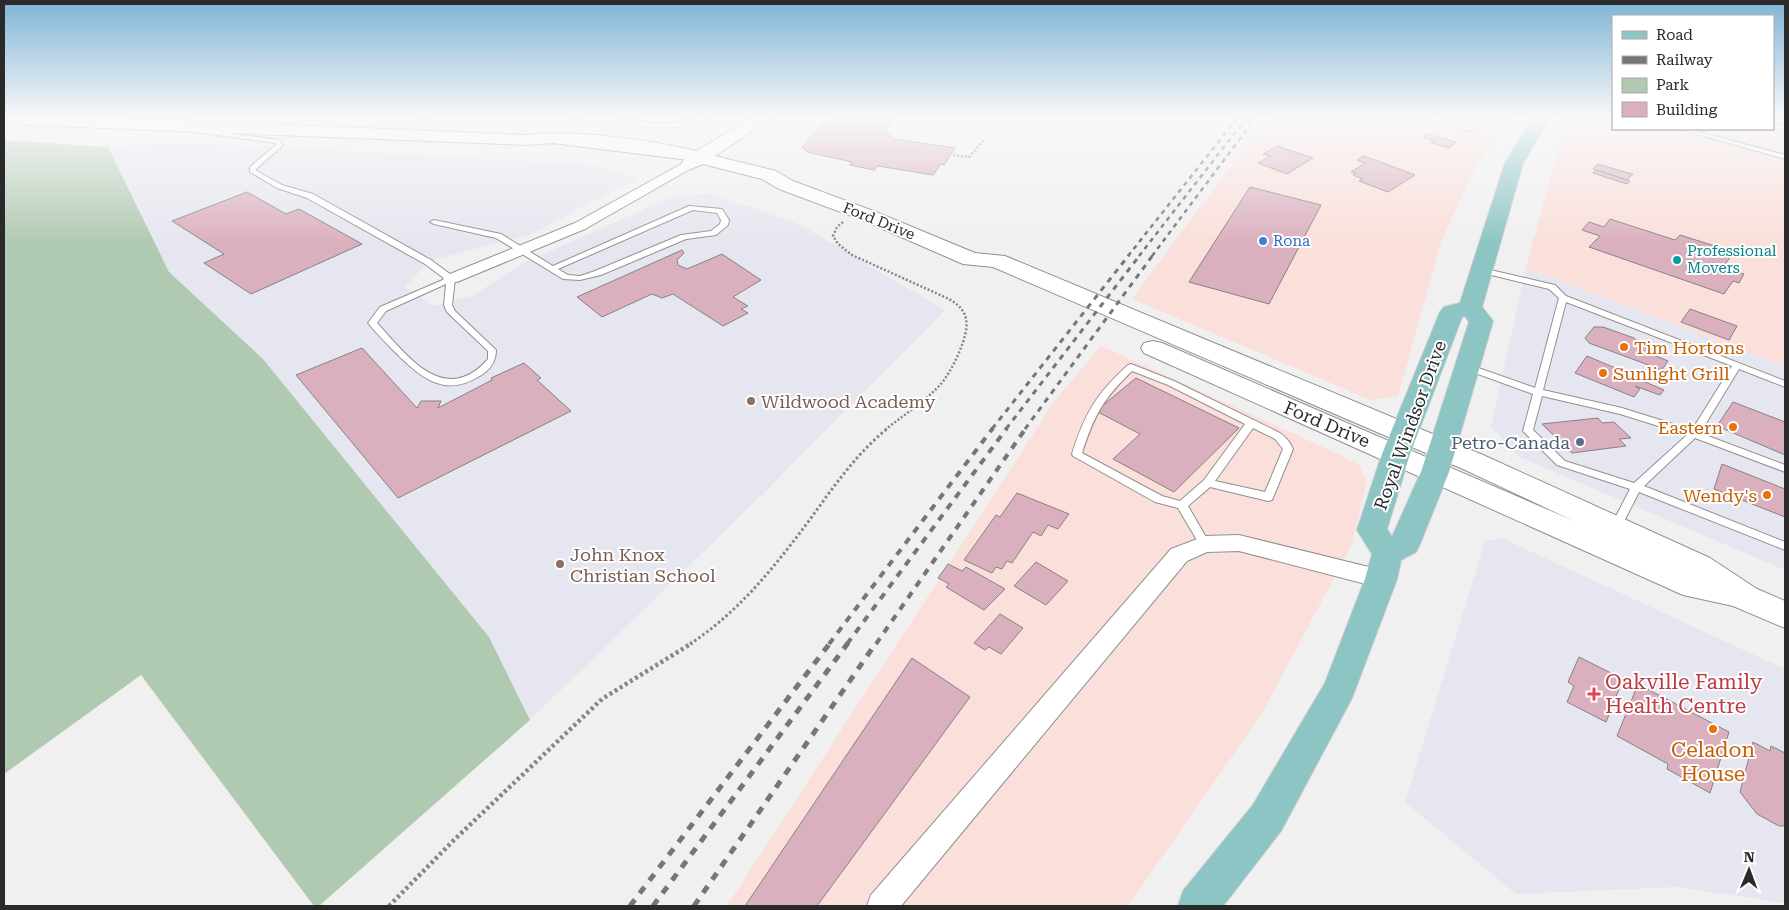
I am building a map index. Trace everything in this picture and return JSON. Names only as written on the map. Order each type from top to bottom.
[{"type":"main road","name":"Ford Drive","points":[[650,158],[692,162],[757,185],[786,185],[857,211],[971,259],[982,272],[1401,443],[1694,586],[1746,598],[1785,615]]},
{"type":"main road","points":[[692,162],[698,158]]},
{"type":"main road","points":[[1470,308],[1516,158]]},
{"type":"main road","name":"Royal Windsor Drive","points":[[1470,308],[1481,321],[1438,461],[1405,544],[1384,566],[1372,530],[1401,443],[1452,312],[1470,308]]},
{"type":"main road","name":"Ford Drive","points":[[1438,461],[1615,528],[1699,566],[1746,598]]},
{"type":"main road","points":[[1198,906],[1266,818],[1340,688],[1384,566]]},
{"type":"street","points":[[451,279],[523,250],[608,212],[692,162]]},
{"type":"street","points":[[882,906],[1179,555],[1205,544],[1239,543],[1384,566]]},
{"type":"lane","points":[[264,158],[252,168],[252,171],[265,180],[290,191],[310,196],[428,262],[451,279]]},
{"type":"lane","points":[[434,222],[498,236],[523,250],[552,269],[566,277],[580,278],[598,273],[684,237],[713,233],[724,225],[725,220],[719,211],[692,208],[552,269]]},
{"type":"lane","points":[[1482,270],[1552,287],[1563,298],[1785,384]]},
{"type":"lane","points":[[451,279],[448,305],[451,312],[492,350],[492,359],[480,375],[452,382],[428,378],[372,323],[383,309],[451,279]]},
{"type":"lane","points":[[1563,298],[1528,431],[1561,463],[1636,488],[1785,546]]},
{"type":"lane","points":[[1615,528],[1636,488],[1694,434],[1737,365]]},
{"type":"lane","points":[[1205,544],[1182,505],[1160,499],[1077,454],[1089,417],[1104,392],[1131,367],[1171,384],[1251,423],[1281,438],[1287,444],[1288,449],[1268,497],[1208,482]]},
{"type":"lane","points":[[1467,367],[1538,392],[1622,411],[1694,434],[1785,470]]},
{"type":"lane","points":[[1182,505],[1208,482],[1251,423]]},
{"type":"path","points":[[389,906],[454,840],[602,699],[621,684],[698,638],[737,606],[779,560],[875,436],[930,393],[949,372],[967,328],[964,311],[956,303],[944,296],[852,255],[834,241],[834,231],[837,226],[857,211]]},
{"type":"shaded area","points":[[114,158],[476,158],[594,165],[638,178],[531,234],[429,261],[405,287],[434,306],[472,296],[521,264],[676,195],[711,194],[799,224],[945,310],[765,492],[530,720],[489,637],[263,359],[169,272]]},
{"type":"shaded area","points":[[1236,158],[1482,158],[1476,166],[1441,242],[1398,396],[1371,400],[1132,299]]},
{"type":"shaded area","points":[[1556,158],[1785,158],[1785,366],[1526,268]]},
{"type":"shaded area","points":[[1526,268],[1785,366],[1785,570],[1519,457],[1491,427]]},
{"type":"shaded area","points":[[1101,346],[1336,453],[1359,465],[1367,481],[1352,544],[1262,713],[1128,906],[727,906],[1054,402]]},
{"type":"shaded area","points":[[1502,538],[1785,669],[1785,903],[1676,887],[1516,894],[1405,802],[1485,541]]},
{"type":"green space","points":[[4,158],[114,158],[169,272],[263,359],[489,637],[530,720],[319,906],[314,906],[141,675],[4,774]]},
{"type":"building","points":[[836,158],[948,158],[944,165],[941,164],[933,175],[878,166],[874,170],[850,165],[852,162]]},
{"type":"building","points":[[1266,158],[1312,158],[1287,174],[1258,163]]},
{"type":"building","points":[[1371,158],[1415,175],[1388,192],[1359,181],[1363,179],[1353,175],[1356,173],[1351,172],[1365,163],[1357,160]]},
{"type":"building","points":[[1598,164],[1633,174],[1627,180],[1593,169]]},
{"type":"building","points":[[1596,170],[1630,181],[1627,184],[1593,173]]},
{"type":"building","points":[[1250,187],[1321,205],[1269,304],[1189,282]]},
{"type":"building","points":[[247,192],[286,214],[299,209],[362,244],[251,294],[204,263],[224,254],[172,221]]},
{"type":"building","name":"Professional Movers","points":[[1610,219],[1675,240],[1680,235],[1734,252],[1723,267],[1744,274],[1739,283],[1733,281],[1724,294],[1589,247],[1600,236],[1582,230],[1589,222],[1604,227]]},
{"type":"building","points":[[682,250],[684,253],[677,260],[678,265],[687,269],[722,254],[761,280],[733,297],[748,306],[741,309],[748,313],[723,326],[673,294],[662,298],[652,294],[602,317],[577,297]]},
{"type":"building","points":[[1690,309],[1737,326],[1729,340],[1681,322]]},
{"type":"building","name":"Tim Hortons","points":[[1594,327],[1603,327],[1634,338],[1638,342],[1660,351],[1656,356],[1668,361],[1662,370],[1589,343],[1585,338]]},
{"type":"building","points":[[362,348],[417,408],[421,401],[441,401],[438,408],[492,380],[491,378],[524,363],[541,378],[537,380],[571,411],[398,498],[296,375]]},
{"type":"building","points":[[1587,356],[1664,390],[1660,395],[1635,386],[1640,389],[1634,397],[1575,373]]},
{"type":"building","points":[[1136,378],[1239,428],[1174,492],[1113,459],[1140,434],[1096,411]]},
{"type":"building","points":[[1733,402],[1785,422],[1785,455],[1717,426]]},
{"type":"building","points":[[1598,418],[1602,423],[1614,422],[1631,438],[1619,439],[1626,446],[1572,453],[1542,424]]},
{"type":"building","points":[[1722,464],[1785,489],[1785,517],[1714,489]]},
{"type":"building","points":[[1017,493],[1069,514],[1058,529],[1048,525],[1041,536],[1033,532],[1012,563],[1007,561],[1002,569],[996,567],[992,573],[964,560],[996,515],[1000,517]]},
{"type":"building","points":[[1036,562],[1068,581],[1046,605],[1014,586]]},
{"type":"building","points":[[948,564],[962,571],[966,567],[1005,589],[984,610],[946,587],[949,584],[938,578]]},
{"type":"building","points":[[1000,614],[1023,628],[1001,654],[989,647],[985,650],[974,643]]},
{"type":"building","name":"Oakville Family Health Centre","points":[[1579,657],[1623,679],[1606,722],[1567,702],[1574,686],[1568,682]]},
{"type":"building","points":[[912,658],[970,697],[817,906],[745,906]]},
{"type":"building","points":[[1638,684],[1729,732],[1710,793],[1667,769],[1668,764],[1617,736]]},
{"type":"building","points":[[1753,742],[1770,751],[1771,746],[1785,753],[1785,826],[1779,826],[1757,814],[1740,792]]},
{"type":"railway","points":[[1128,256],[1205,158]]},
{"type":"railway","points":[[1139,256],[1215,158]]},
{"type":"railway","points":[[1152,256],[1225,158]]},
{"type":"railway","points":[[992,429],[1129,255]]},
{"type":"railway","points":[[1006,429],[1140,255]]},
{"type":"railway","points":[[1025,429],[1153,255]]},
{"type":"railway","points":[[829,644],[993,428]]},
{"type":"railway","points":[[847,644],[1007,428]]},
{"type":"railway","points":[[876,644],[1026,428]]},
{"type":"railway","points":[[630,906],[830,643]]},
{"type":"railway","points":[[653,906],[848,643]]},
{"type":"railway","points":[[694,906],[876,643]]},
{"type":"place","name":"Rona","points":[[1263,241]]},
{"type":"place","name":"Professional Movers","points":[[1677,260]]},
{"type":"place","name":"Tim Hortons","points":[[1624,347]]},
{"type":"place","name":"Sunlight Grill","points":[[1603,373]]},
{"type":"place","name":"Wildwood Academy","points":[[751,401]]},
{"type":"place","name":"Eastern","points":[[1733,427]]},
{"type":"place","name":"Petro-Canada","points":[[1580,442]]},
{"type":"place","name":"Wendy's","points":[[1767,495]]},
{"type":"place","name":"John Knox Christian School","points":[[560,564]]},
{"type":"place","name":"Oakville Family Health Centre","points":[[1594,694]]},
{"type":"place","name":"Celadon House","points":[[1713,729]]}]
